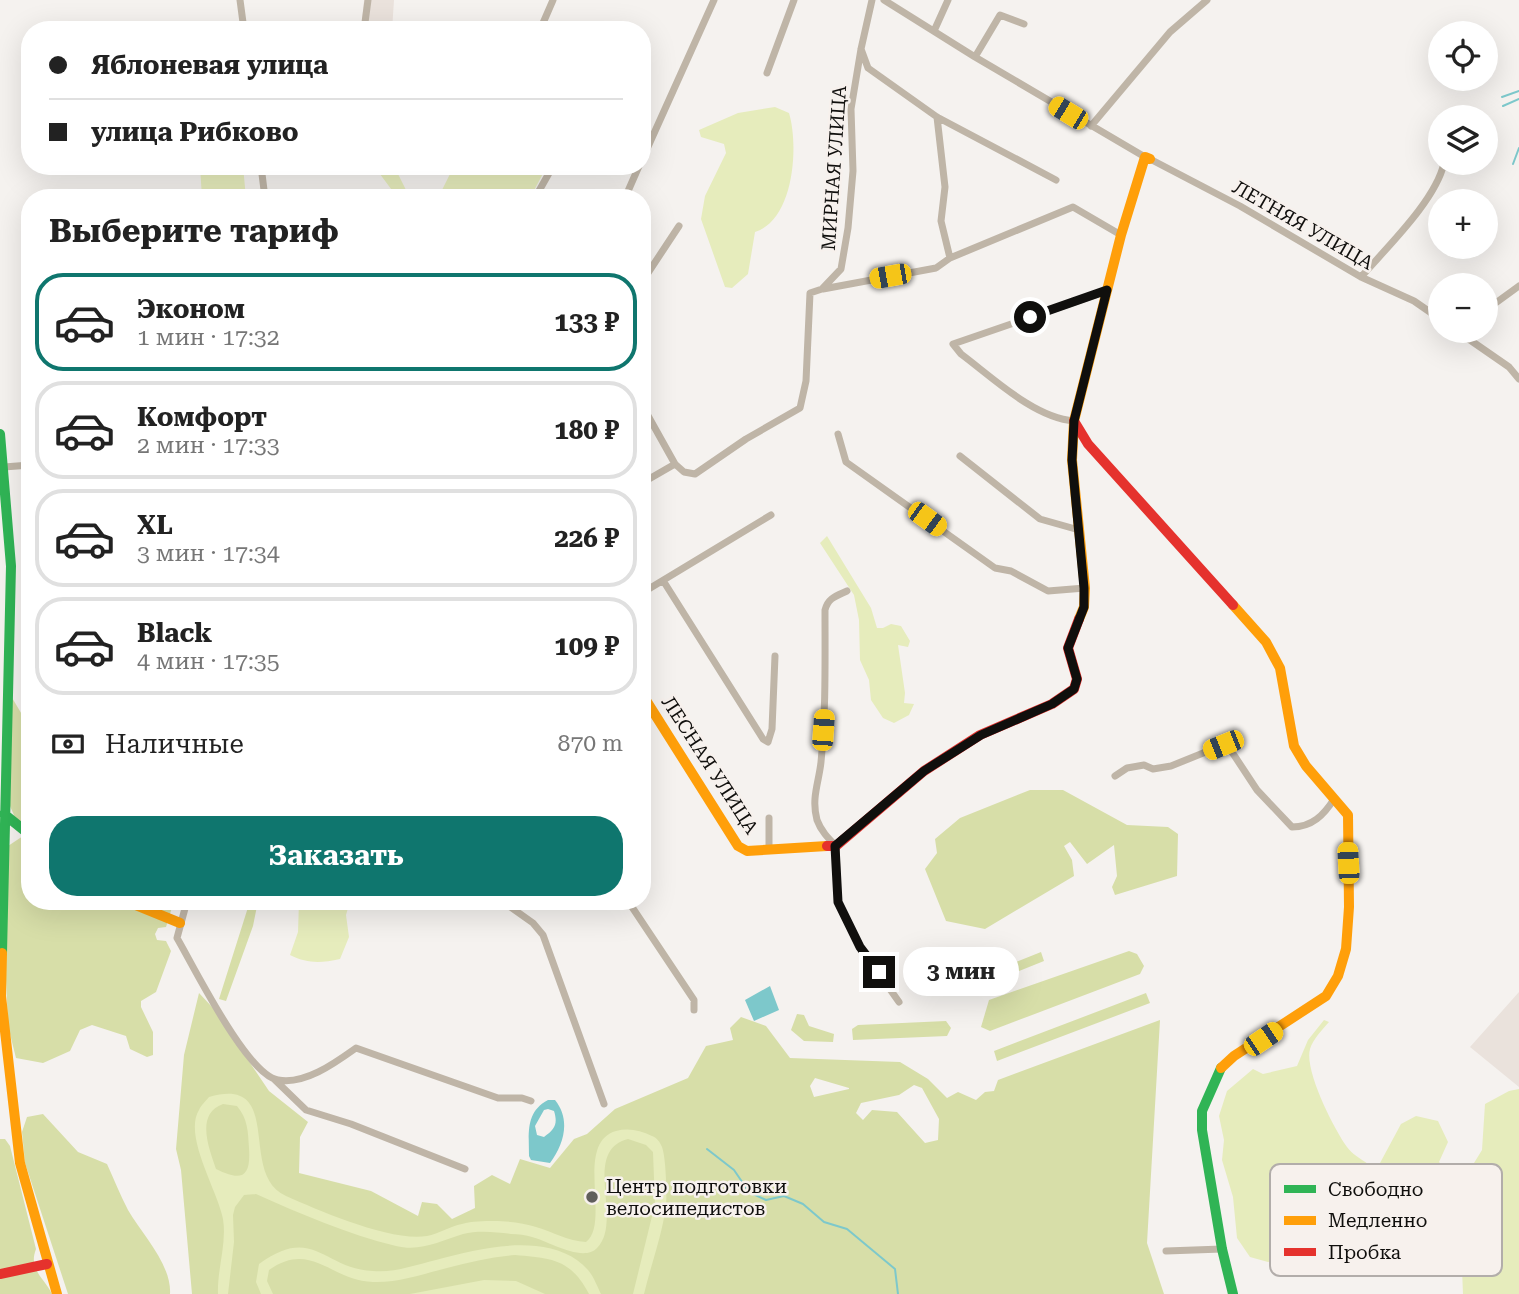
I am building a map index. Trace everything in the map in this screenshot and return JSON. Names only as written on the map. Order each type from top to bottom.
[{"type":"street","points":[[240,0],[243,21]]},
{"type":"street","points":[[365,21],[368,0]]},
{"type":"street","points":[[544,21],[553,0]]},
{"type":"street","points":[[651,140],[714,0]]},
{"type":"street","points":[[767,73],[794,0]]},
{"type":"street","name":"МИРНАЯ УЛИЦА","points":[[675,464],[684,472],[695,474],[746,439],[800,408],[806,381],[810,293],[822,289],[841,269],[853,171],[852,109],[872,0]]},
{"type":"street","name":"ЛЕТНЯЯ УЛИЦА","points":[[884,0],[1091,127],[1240,206],[1361,277],[1414,301],[1428,311]]},
{"type":"street","points":[[934,31],[948,0]]},
{"type":"street","points":[[1091,127],[1170,32],[1208,0]]},
{"type":"street","points":[[975,57],[1000,15],[1024,24]]},
{"type":"street","points":[[861,49],[868,68],[937,117],[1056,180]]},
{"type":"street","points":[[937,117],[945,187],[940,221],[950,258]]},
{"type":"street","points":[[835,846],[924,771],[981,735],[1052,704],[1074,689],[1077,679],[1068,648],[1084,607],[1084,588],[1072,460],[1074,421],[1121,235],[1147,158]]},
{"type":"street","points":[[1361,277],[1432,192],[1442,175]]},
{"type":"street","points":[[822,289],[936,268],[950,258],[1073,206],[1121,235]]},
{"type":"street","points":[[651,268],[679,226]]},
{"type":"street","points":[[1498,301],[1519,286]]},
{"type":"street","points":[[1074,421],[1062,420],[1037,410],[961,354],[953,344],[1107,290]]},
{"type":"street","points":[[1475,343],[1509,367],[1519,379]]},
{"type":"street","points":[[651,421],[675,464],[651,478]]},
{"type":"street","points":[[1074,421],[1088,444],[1266,642],[1280,668],[1294,746],[1306,766],[1348,815],[1346,948],[1338,976],[1326,996],[1234,1056],[1218,1071],[1202,1111],[1202,1130],[1222,1249],[1233,1294]]},
{"type":"street","points":[[0,434],[11,566],[1,996],[20,1163],[57,1294]]},
{"type":"street","points":[[838,434],[846,462],[995,568],[1011,571],[1048,591],[1084,588]]},
{"type":"street","points":[[960,456],[1040,519],[1079,530]]},
{"type":"street","points":[[4,467],[21,466]]},
{"type":"street","points":[[651,588],[771,514]]},
{"type":"street","points":[[664,582],[763,739],[768,742],[772,729],[775,656]]},
{"type":"street","points":[[847,591],[832,597],[825,610],[825,699],[821,764],[814,789],[817,819],[824,835],[835,846],[838,902],[860,947],[899,1002]]},
{"type":"street","name":"ЛЕСНАЯ УЛИЦА","points":[[651,708],[738,846],[747,851],[757,851],[769,848],[835,846]]},
{"type":"street","points":[[1115,776],[1127,768],[1144,765],[1153,769],[1171,766],[1223,745],[1228,746],[1257,790],[1292,827],[1317,820],[1334,799]]},
{"type":"street","points":[[4,814],[21,828]]},
{"type":"street","points":[[769,818],[769,848]]},
{"type":"street","points":[[148,910],[180,923]]},
{"type":"street","points":[[184,910],[177,938],[237,1042],[262,1071],[306,1110],[351,1124],[465,1169]]},
{"type":"street","points":[[515,910],[533,923],[543,935],[604,1104]]},
{"type":"street","points":[[634,910],[694,1000],[694,1010]]},
{"type":"street","points":[[275,1080],[289,1081],[309,1076],[356,1048],[498,1098],[522,1098],[531,1101]]},
{"type":"street","points":[[1166,1251],[1222,1249]]},
{"type":"street","points":[[0,1273],[47,1264]]},
{"type":"shaded area","points":[[364,0],[394,0],[393,21],[362,21]]},
{"type":"shaded area","points":[[1519,992],[1519,1087],[1470,1047]]},
{"type":"green space","points":[[775,107],[789,113],[792,127],[793,162],[786,198],[768,225],[755,232],[748,274],[732,288],[725,287],[701,219],[705,196],[726,153],[724,144],[701,137],[699,130],[738,113]]},
{"type":"green space","points":[[201,175],[244,175],[245,189],[201,189]]},
{"type":"green space","points":[[381,175],[398,175],[406,189],[391,189]]},
{"type":"green space","points":[[450,175],[542,175],[535,189],[442,189]]},
{"type":"green space","points":[[827,536],[871,608],[877,628],[891,624],[901,626],[910,641],[908,647],[898,645],[904,703],[914,704],[909,715],[894,723],[883,718],[871,700],[869,680],[860,660],[859,620],[854,595],[820,543]]},
{"type":"green space","points":[[11,696],[21,713],[21,831],[10,806]]},
{"type":"green space","points":[[1030,790],[1063,790],[1127,825],[1168,827],[1178,834],[1177,876],[1115,895],[1112,887],[1117,876],[1114,845],[1087,864],[1070,842],[1064,846],[1072,860],[1074,876],[985,929],[946,921],[925,869],[937,853],[935,839],[960,818]]},
{"type":"green space","points":[[21,837],[21,910],[171,910],[166,927],[158,928],[155,934],[157,940],[166,941],[171,951],[156,992],[141,1001],[141,1007],[153,1032],[153,1055],[147,1057],[130,1049],[126,1036],[92,1025],[80,1030],[70,1051],[43,1063],[16,1058],[8,1026],[5,957],[8,846]]},
{"type":"green space","points":[[247,910],[256,910],[226,1001],[219,999]]},
{"type":"green space","points":[[299,910],[347,910],[349,937],[340,959],[315,962],[290,955],[298,932]]},
{"type":"green space","points":[[1129,951],[1137,954],[1144,966],[1140,974],[990,1031],[981,1027],[989,1000]]},
{"type":"green space","points":[[1041,952],[1044,961],[997,980],[993,971]]},
{"type":"green space","points":[[199,993],[213,1008],[269,1091],[308,1122],[300,1137],[299,1173],[371,1191],[418,1216],[422,1202],[437,1204],[452,1219],[475,1208],[474,1186],[492,1175],[510,1184],[520,1159],[550,1168],[574,1139],[587,1134],[615,1109],[688,1078],[706,1046],[733,1040],[730,1028],[741,1017],[766,1026],[790,1058],[900,1062],[928,1079],[947,1098],[958,1092],[976,1100],[985,1092],[994,1091],[998,1080],[1160,1020],[1147,1243],[1164,1294],[644,1294],[666,1206],[663,1152],[654,1137],[625,1130],[616,1131],[604,1138],[597,1151],[595,1166],[593,1232],[586,1242],[515,1222],[499,1221],[470,1222],[431,1235],[412,1237],[376,1230],[336,1217],[286,1196],[272,1185],[264,1169],[254,1113],[247,1100],[232,1094],[209,1097],[200,1108],[195,1121],[198,1149],[220,1207],[224,1238],[218,1294],[192,1294],[181,1170],[176,1149],[184,1055]],"holes":[[[815,1078],[849,1088],[849,1089],[814,1097],[810,1086]],[[914,1085],[922,1088],[939,1119],[938,1140],[925,1143],[897,1112],[872,1110],[863,1120],[856,1113],[861,1103],[899,1095]]]},
{"type":"green space","points":[[1146,993],[1150,1003],[997,1061],[994,1051]]},
{"type":"green space","points":[[797,1014],[804,1015],[809,1026],[834,1034],[833,1042],[804,1041],[791,1030]]},
{"type":"green space","points":[[1324,1020],[1329,1022],[1315,1038],[1310,1049],[1311,1071],[1328,1114],[1347,1147],[1368,1164],[1270,1164],[1268,1262],[1250,1257],[1237,1238],[1233,1197],[1222,1160],[1224,1140],[1219,1116],[1227,1091],[1253,1069],[1263,1074],[1297,1066],[1308,1040]]},
{"type":"green space","points":[[946,1021],[951,1028],[947,1036],[853,1040],[852,1029],[858,1025]]},
{"type":"green space","name":"Центр подготовки велосипедистов","points":[[245,1088],[283,1125],[282,1182],[414,1229],[480,1213],[562,1174],[620,1118],[688,1142],[649,1294],[207,1294],[189,1097]]},
{"type":"green space","points":[[1519,1089],[1519,1294],[1463,1294],[1462,1276],[1502,1276],[1502,1164],[1471,1164],[1482,1150],[1485,1104],[1509,1091]]},
{"type":"green space","points":[[223,1104],[237,1106],[247,1126],[248,1165],[246,1171],[238,1176],[216,1169],[208,1142],[206,1132],[209,1115]]},
{"type":"green space","points":[[43,1114],[78,1152],[107,1164],[128,1210],[161,1261],[170,1294],[68,1294],[25,1163],[22,1132],[27,1117]]},
{"type":"green space","points":[[1416,1116],[1438,1121],[1448,1142],[1439,1162],[1441,1164],[1368,1164],[1380,1163],[1401,1124]]},
{"type":"green space","points":[[0,1139],[5,1139],[10,1146],[36,1249],[35,1268],[52,1294],[0,1294]]},
{"type":"green space","points":[[628,1139],[646,1145],[653,1152],[655,1204],[633,1294],[601,1294],[588,1270],[571,1256],[551,1248],[523,1245],[485,1248],[389,1271],[356,1268],[306,1248],[293,1248],[259,1264],[256,1282],[261,1294],[228,1294],[234,1242],[233,1215],[235,1207],[244,1195],[256,1194],[342,1230],[396,1246],[422,1247],[463,1234],[487,1232],[525,1235],[565,1250],[591,1252],[597,1248],[604,1236],[607,1221],[607,1157],[614,1146]]},
{"type":"green space","points":[[515,1255],[559,1262],[575,1274],[589,1294],[545,1294],[516,1281],[484,1280],[410,1294],[273,1294],[267,1281],[269,1270],[297,1259],[310,1260],[358,1280],[382,1282]]},
{"type":"water","points":[[770,986],[779,1010],[754,1021],[745,1000]]},
{"type":"water","points":[[548,1100],[555,1100],[563,1116],[562,1140],[550,1163],[531,1160],[529,1156],[530,1124],[535,1111]],"holes":[[[544,1110],[554,1111],[556,1119],[553,1129],[544,1137],[537,1135],[535,1126]]]},
{"type":"waterway","points":[[1502,97],[1519,91]]},
{"type":"waterway","points":[[1503,106],[1519,99]]},
{"type":"waterway","points":[[1513,164],[1519,148]]},
{"type":"waterway","points":[[707,1149],[734,1170],[749,1192],[766,1200],[784,1196],[803,1204],[824,1222],[847,1229],[895,1269],[898,1294]]},
{"type":"traffic: fast","points":[[0,434],[11,566],[2,953]]},
{"type":"traffic: fast","points":[[4,814],[21,828]]},
{"type":"traffic: fast","points":[[1221,1068],[1202,1111],[1202,1130],[1222,1249],[1233,1294]]},
{"type":"traffic: slow","points":[[1079,619],[1084,607],[1085,588],[1072,460],[1074,421],[1121,235],[1145,157],[1150,159]]},
{"type":"traffic: slow","points":[[1221,1068],[1234,1056],[1326,996],[1338,976],[1346,949],[1349,907],[1348,815],[1306,766],[1294,746],[1280,668],[1266,642],[1233,605]]},
{"type":"traffic: slow","points":[[651,708],[738,846],[747,851],[827,846]]},
{"type":"traffic: slow","points":[[148,910],[180,923]]},
{"type":"traffic: slow","points":[[2,953],[1,996],[20,1163],[57,1294]]},
{"type":"traffic: jam","points":[[1074,421],[1088,444],[1233,605]]},
{"type":"traffic: jam","points":[[827,846],[836,846],[924,771],[980,735],[1052,704],[1074,689],[1077,679],[1068,648],[1079,619]]},
{"type":"traffic: jam","points":[[0,1274],[47,1264]]},
{"type":"place","name":"Центр подготовки велосипедистов","points":[[592,1197]]},
{"type":"route","points":[[879,972],[860,947],[838,902],[835,846],[924,771],[981,735],[1052,704],[1074,689],[1077,679],[1068,648],[1084,607],[1072,460],[1074,421],[1107,290],[1030,317]]}]
